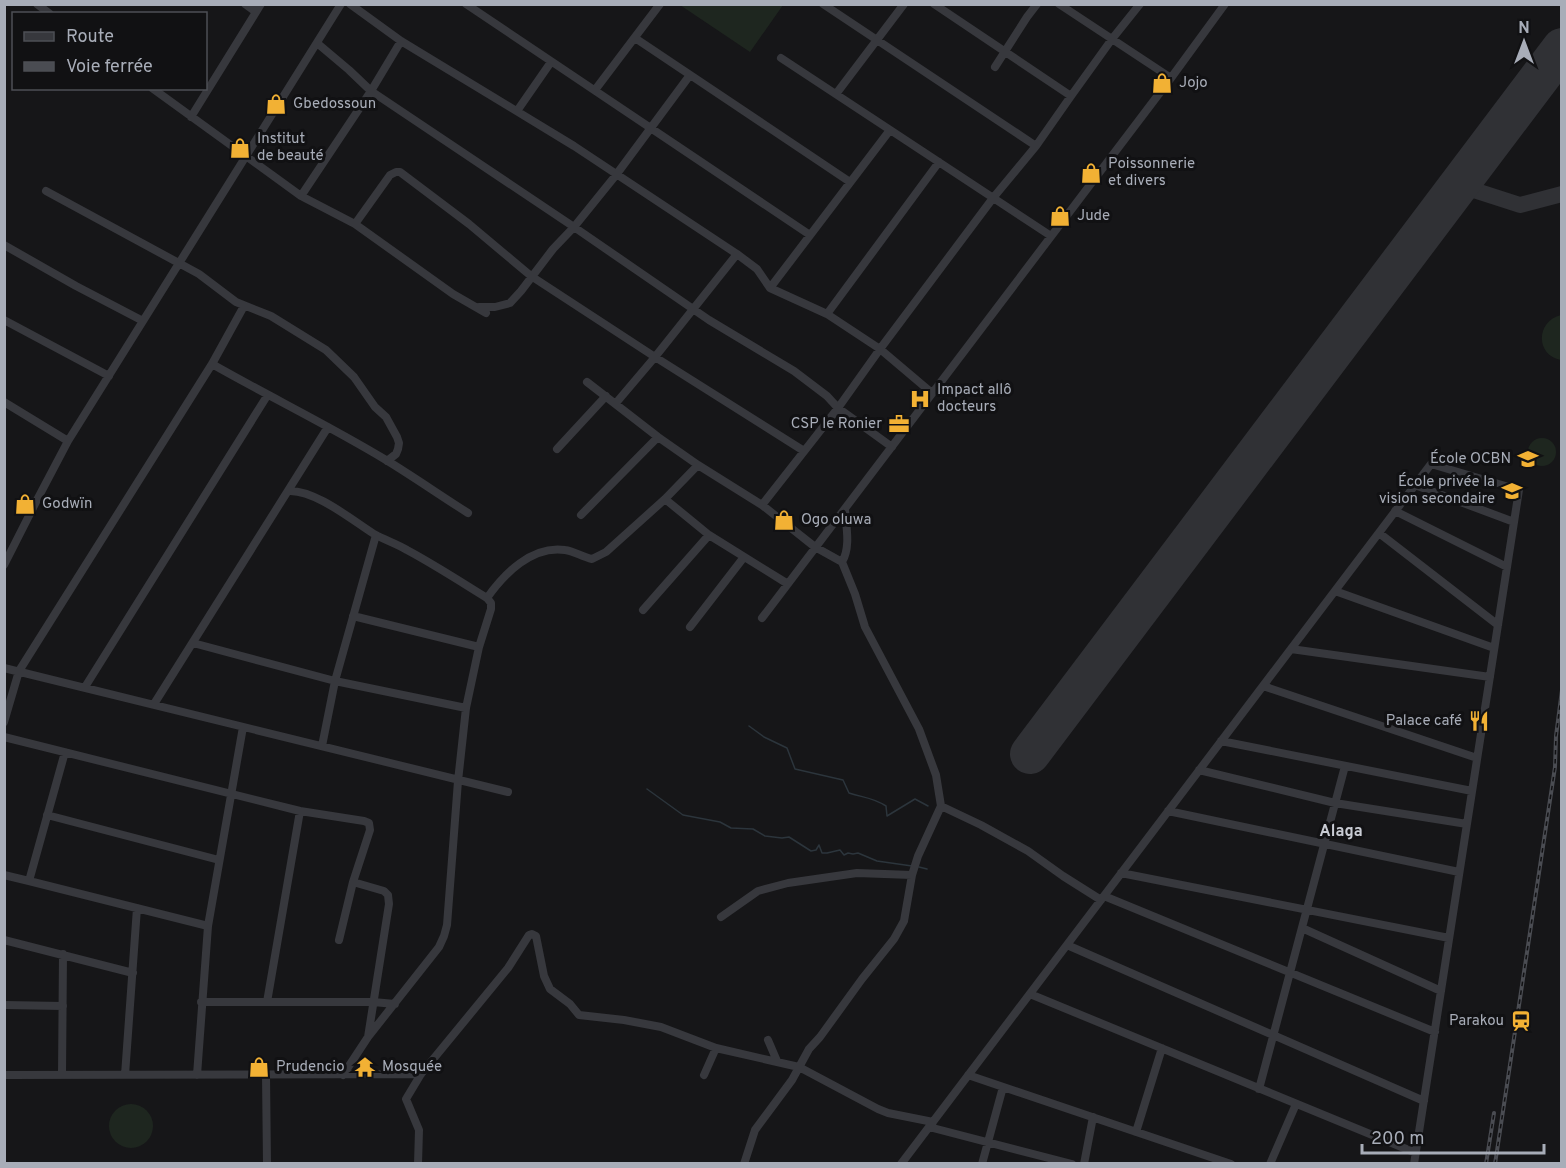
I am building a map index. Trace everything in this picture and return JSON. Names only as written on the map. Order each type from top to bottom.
[{"type":"street","points":[[191,117],[259,8],[245,4]]},
{"type":"street","points":[[4,565],[68,441],[341,4]]},
{"type":"street","points":[[350,4],[401,41],[517,111],[737,254],[757,269],[770,288],[827,314],[880,349],[932,393]]},
{"type":"street","points":[[466,4],[810,235]]},
{"type":"street","points":[[595,90],[660,4]]},
{"type":"street","points":[[823,4],[1036,146]]},
{"type":"street","points":[[836,94],[904,4]]},
{"type":"street","points":[[933,4],[1071,96]]},
{"type":"street","points":[[995,67],[1037,4]]},
{"type":"street","points":[[1059,4],[1171,78]]},
{"type":"street","points":[[762,505],[838,408],[993,198],[1036,146],[1112,39],[1140,4]]},
{"type":"street","points":[[762,618],[1225,4]]},
{"type":"street","points":[[635,38],[850,182]]},
{"type":"street","points":[[301,196],[371,91],[401,41]]},
{"type":"street","points":[[317,43],[371,91],[693,309],[794,371],[828,396],[838,408],[892,447]]},
{"type":"street","points":[[781,58],[1051,236]]},
{"type":"street","points":[[517,111],[551,62]]},
{"type":"street","points":[[477,307],[495,308],[510,303],[616,175],[690,75]]},
{"type":"street","points":[[155,90],[301,196],[355,224],[453,294],[486,313]]},
{"type":"street","points":[[770,288],[890,130]]},
{"type":"street","points":[[827,314],[939,162]]},
{"type":"street","points":[[355,224],[390,175],[400,172],[469,224],[531,276],[804,452]]},
{"type":"street","points":[[46,191],[199,274],[236,302],[271,316],[326,350],[354,377],[369,399],[386,417],[397,437],[399,443],[396,454],[387,461]]},
{"type":"street","points":[[4,245],[143,321]]},
{"type":"street","points":[[616,403],[737,254]]},
{"type":"street","points":[[4,722],[20,671],[212,364],[244,306]]},
{"type":"street","points":[[4,320],[109,376]]},
{"type":"street","points":[[212,364],[387,461],[468,513]]},
{"type":"street","points":[[587,382],[658,437],[762,505],[815,548],[842,562],[865,627],[919,729],[936,775],[941,806],[918,856],[912,875],[904,921],[894,939],[820,1037],[812,1044],[792,1080],[755,1130],[744,1164]]},
{"type":"street","points":[[85,687],[267,396]]},
{"type":"street","points":[[557,449],[606,396]]},
{"type":"street","points":[[4,402],[68,441]]},
{"type":"street","points":[[154,704],[328,427]]},
{"type":"street","points":[[580,515],[658,437]]},
{"type":"street","points":[[902,1164],[1431,464],[1519,490],[1414,1164]]},
{"type":"street","points":[[487,598],[497,583],[523,561],[545,551],[562,549],[589,559],[599,557],[665,499],[698,465]]},
{"type":"street","points":[[1415,485],[1514,522]]},
{"type":"street","points":[[288,491],[302,492],[323,501],[376,535],[417,555],[487,598],[491,603],[466,708],[447,925],[444,936],[439,946],[368,1037],[343,1075]]},
{"type":"street","points":[[665,499],[709,535],[788,584]]},
{"type":"street","points":[[842,562],[847,554],[845,509]]},
{"type":"street","points":[[1395,511],[1507,567]]},
{"type":"street","points":[[1379,533],[1498,625]]},
{"type":"street","points":[[322,746],[335,681],[376,535]]},
{"type":"street","points":[[643,610],[709,535]]},
{"type":"street","points":[[690,627],[744,557]]},
{"type":"street","points":[[1335,591],[1494,648]]},
{"type":"street","points":[[353,616],[479,646]]},
{"type":"street","points":[[193,643],[335,681],[466,708]]},
{"type":"street","points":[[1291,649],[1490,676]]},
{"type":"street","points":[[4,668],[508,792]]},
{"type":"street","points":[[1263,686],[1477,758]]},
{"type":"street","points":[[197,1075],[208,926],[243,727]]},
{"type":"street","points":[[4,737],[300,812],[369,823],[370,830],[353,882],[339,940]]},
{"type":"street","points":[[1221,741],[1472,791]]},
{"type":"street","points":[[28,881],[64,752]]},
{"type":"street","points":[[1259,1089],[1345,766]]},
{"type":"street","points":[[1199,770],[1335,803],[1467,824]]},
{"type":"street","points":[[941,806],[1028,851],[1064,876],[1103,898],[1435,1032]]},
{"type":"street","points":[[1168,811],[1459,872]]},
{"type":"street","points":[[267,1002],[300,812]]},
{"type":"street","points":[[47,815],[219,860]]},
{"type":"street","points":[[721,917],[758,891],[788,883],[857,873],[912,875]]},
{"type":"street","points":[[1121,873],[1449,938]]},
{"type":"street","points":[[4,875],[208,926]]},
{"type":"street","points":[[353,882],[384,891],[388,895],[389,904],[368,1037]]},
{"type":"street","points":[[125,1075],[137,909]]},
{"type":"street","points":[[1302,928],[1441,991]]},
{"type":"street","points":[[418,1164],[419,1131],[406,1099],[421,1074],[508,968],[529,935],[532,934],[536,936],[544,975],[550,989],[570,1004],[579,1015],[661,1027],[716,1048],[799,1067],[878,1109],[1072,1164]]},
{"type":"street","points":[[4,940],[133,973]]},
{"type":"street","points":[[1067,945],[1424,1101]]},
{"type":"street","points":[[62,1075],[63,954]]},
{"type":"street","points":[[1030,994],[1416,1153]]},
{"type":"street","points":[[201,1002],[395,1004]]},
{"type":"street","points":[[4,1005],[63,1006]]},
{"type":"street","points":[[768,1040],[777,1061]]},
{"type":"street","points":[[704,1075],[716,1048]]},
{"type":"street","points":[[1136,1132],[1162,1048]]},
{"type":"street","points":[[4,1075],[421,1074]]},
{"type":"street","points":[[266,1075],[267,1164]]},
{"type":"street","points":[[968,1075],[1231,1164]]},
{"type":"street","points":[[981,1164],[1003,1087]]},
{"type":"street","points":[[1270,1164],[1296,1104]]},
{"type":"street","points":[[1084,1164],[1093,1117]]},
{"type":"shaded area","points":[[680,5],[783,5],[750,52]]},
{"type":"shaded area","points":[[1562,315],[1561,360],[1547,352],[1542,338],[1547,324],[1553,318]]},
{"type":"shaded area","points":[[1542,438],[1552,442],[1556,452],[1552,462],[1542,466],[1532,462],[1528,452],[1532,442]]},
{"type":"shaded area","points":[[131,1104],[140,1105],[147,1110],[152,1117],[152,1135],[147,1142],[140,1147],[131,1148],[122,1147],[115,1142],[110,1135],[109,1126],[110,1117],[115,1110],[122,1105]]},
{"type":"waterway","points":[[749,726],[764,737],[787,748],[795,769],[843,780],[849,793],[872,799],[886,806],[887,816],[915,799],[928,806]]},
{"type":"waterway","points":[[647,789],[683,815],[720,822],[731,828],[753,829],[765,836],[789,837],[811,851],[816,850],[819,845],[822,853],[840,850],[844,855],[858,853],[877,861],[912,866]]},
{"type":"waterway","points":[[919,867],[927,869]]},
{"type":"taxiway","points":[[1458,185],[1520,205],[1562,194]]},
{"type":"runway","points":[[1030,754],[1562,48]]},
{"type":"railway","points":[[1495,1164],[1555,767],[1556,736],[1562,690]]},
{"type":"railway","points":[[1486,1164],[1494,1113]]},
{"type":"place","name":"Jojo","points":[[1162,83]]},
{"type":"place","name":"Gbedossoun","points":[[276,104]]},
{"type":"place","name":"Institut de beauté","points":[[240,148]]},
{"type":"place","name":"Poissonnerie et divers","points":[[1091,173]]},
{"type":"place","name":"Jude","points":[[1060,216]]},
{"type":"place","name":"Impact allô docteurs","points":[[920,399]]},
{"type":"place","name":"CSP le Ronier","points":[[899,424]]},
{"type":"place","name":"École OCBN","points":[[1528,459]]},
{"type":"place","name":"École privée la vision secondaire","points":[[1512,491]]},
{"type":"place","name":"Godwïn","points":[[25,504]]},
{"type":"place","name":"Ogo oluwa","points":[[784,520]]},
{"type":"place","name":"Palace café","points":[[1479,721]]},
{"type":"place","name":"Parakou","points":[[1521,1021]]},
{"type":"place","name":"Prudencio","points":[[259,1067]]},
{"type":"place","name":"Mosquée","points":[[365,1067]]},
{"type":"district","name":"Alaga","points":[[1341,832]]}]
